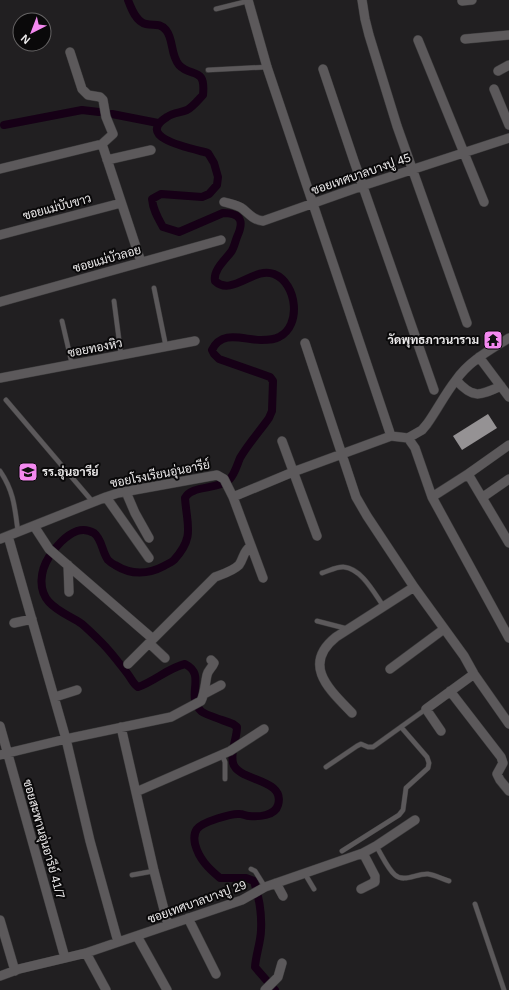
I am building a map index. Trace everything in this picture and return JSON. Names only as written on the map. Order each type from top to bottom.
[{"type":"street","points":[[362,0],[369,35],[397,126],[467,323]]},
{"type":"street","points":[[462,1],[472,0]]},
{"type":"street","points":[[248,1],[267,67],[314,203],[391,436]]},
{"type":"street","points":[[465,39],[509,35]]},
{"type":"street","points":[[418,40],[484,202]]},
{"type":"street","points":[[0,169],[102,144],[112,136],[113,132],[106,117],[103,100],[100,97],[88,96],[82,89],[70,52]]},
{"type":"street","points":[[498,71],[509,65]]},
{"type":"street","points":[[323,69],[362,186],[434,390]]},
{"type":"street","points":[[494,89],[509,125]]},
{"type":"street","name":"ซอยเทศบาลบางปู 45","points":[[224,202],[236,205],[256,220],[263,222],[362,186],[509,138]]},
{"type":"street","points":[[102,144],[141,262]]},
{"type":"street","points":[[107,160],[151,150]]},
{"type":"street","name":"ซอยแม่บับขาว","points":[[0,235],[121,203]]},
{"type":"street","name":"ซอยแม่บัวลอย","points":[[0,302],[221,240]]},
{"type":"street","points":[[233,497],[293,472],[391,436],[408,438],[422,430],[456,380],[479,357],[509,338]]},
{"type":"street","name":"ซอยทองหิว","points":[[0,378],[195,341]]},
{"type":"street","points":[[305,343],[341,455],[356,497],[366,516],[414,587],[464,656],[474,674],[509,724]]},
{"type":"street","points":[[479,357],[509,397]]},
{"type":"street","points":[[456,380],[475,394],[483,394],[501,386]]},
{"type":"street","points":[[408,438],[415,448],[432,497],[509,638]]},
{"type":"street","points":[[282,441],[317,536]]},
{"type":"street","points":[[432,497],[509,445]]},
{"type":"street","points":[[468,474],[509,543]]},
{"type":"street","name":"ซอยโรงเรียนอุ่นอารีย์","points":[[4,538],[106,496],[211,476],[220,476],[233,497],[263,578]]},
{"type":"street","points":[[482,497],[509,479]]},
{"type":"street","points":[[126,492],[134,513],[150,538]]},
{"type":"street","points":[[106,496],[149,558]]},
{"type":"street","points":[[34,526],[52,552],[151,641],[165,658]]},
{"type":"street","points":[[4,538],[32,619],[55,697],[90,841],[118,942]]},
{"type":"street","points":[[128,664],[215,577],[234,569],[239,564],[246,550],[251,546]]},
{"type":"street","points":[[68,565],[69,592]]},
{"type":"street","points":[[352,713],[328,687],[322,676],[320,665],[321,655],[328,644],[414,587]]},
{"type":"street","points":[[14,623],[32,619]]},
{"type":"street","points":[[390,669],[444,629]]},
{"type":"street","points":[[4,754],[66,739],[171,717],[201,702],[207,675],[214,663],[211,660]]},
{"type":"street","points":[[440,731],[426,709],[474,674]]},
{"type":"street","points":[[204,694],[221,685]]},
{"type":"street","points":[[55,697],[77,690]]},
{"type":"street","points":[[450,691],[501,757],[503,763],[498,774],[500,780],[509,791]]},
{"type":"street","name":"ซอยสะพานอุ่นอารีย์ 41/7","points":[[0,726],[4,754],[65,958]]},
{"type":"street","points":[[121,727],[168,925]]},
{"type":"street","points":[[136,792],[222,755],[234,749],[264,729]]},
{"type":"street","name":"ซอยเทศบาลบางปู 29","points":[[0,976],[86,953],[242,900],[265,887],[363,853],[415,820]]},
{"type":"street","points":[[361,890],[375,882],[375,876],[363,853]]},
{"type":"street","points":[[276,883],[283,896]]},
{"type":"street","points":[[188,918],[216,974]]},
{"type":"street","points":[[0,920],[15,971]]},
{"type":"street","points":[[137,936],[167,990]]},
{"type":"street","points":[[86,953],[106,990]]},
{"type":"street","points":[[268,988],[278,977],[282,963]]},
{"type":"lane","points":[[216,9],[248,1]]},
{"type":"lane","points":[[208,70],[267,67]]},
{"type":"lane","points":[[154,288],[166,346]]},
{"type":"lane","points":[[114,301],[121,355]]},
{"type":"lane","points":[[62,321],[72,364]]},
{"type":"lane","points":[[6,400],[92,501]]},
{"type":"lane","points":[[0,471],[7,482],[12,495],[18,532]]},
{"type":"lane","points":[[322,573],[342,566],[350,568],[358,573],[384,607]]},
{"type":"lane","points":[[317,621],[349,629]]},
{"type":"lane","points":[[326,767],[361,744],[368,747],[373,747],[426,709]]},
{"type":"lane","points":[[342,851],[399,815],[403,810],[406,788],[428,768],[430,763],[427,757],[401,727]]},
{"type":"lane","points":[[222,755],[225,762],[225,779]]},
{"type":"lane","points":[[376,846],[394,874],[399,878],[429,874],[449,881]]},
{"type":"lane","points":[[251,870],[258,874],[265,887]]},
{"type":"lane","points":[[132,875],[154,871]]},
{"type":"lane","points":[[304,873],[314,889]]},
{"type":"lane","points":[[475,904],[504,990]]},
{"type":"building","points":[[488,414],[497,428],[462,450],[453,436]]},
{"type":"waterway","points":[[128,0],[139,21],[146,24],[159,25],[166,30],[170,38],[176,61],[184,69],[200,76],[202,80],[203,95],[189,109],[172,114],[158,124],[157,131],[161,137],[170,141],[208,153],[214,163],[218,177],[217,185],[209,194],[202,197],[161,194],[152,199],[159,220],[163,227],[179,232],[223,213],[229,213],[238,217],[241,223],[239,232],[232,250],[220,265],[216,273],[215,281],[222,285],[229,286],[259,274],[274,274],[282,279],[288,286],[292,295],[294,315],[286,332],[277,338],[270,340],[234,337],[227,338],[221,340],[212,350],[219,359],[270,377],[273,381],[272,411],[269,418],[243,453],[231,478],[224,483],[193,491],[185,498],[188,524],[187,538],[181,552],[174,560],[158,569],[151,571],[139,573],[127,571],[114,565],[108,560],[99,539],[94,533],[86,530],[79,530],[65,538],[51,553],[42,574],[42,586],[45,597],[49,602],[61,612],[82,624],[109,650],[133,683],[138,687],[179,666],[185,664],[191,669],[195,674],[196,679],[195,698],[201,711],[237,727],[232,758],[237,769],[243,774],[269,785],[279,796],[278,805],[270,814],[261,816],[236,814],[217,818],[200,826],[197,829],[194,838],[195,844],[202,859],[220,878],[246,878],[254,881],[260,905],[261,917],[260,939],[255,967],[275,990]]},
{"type":"waterway","points":[[4,125],[82,110],[99,112]]},
{"type":"waterway","points":[[112,114],[158,123]]},
{"type":"place","name":"วัดพุทธภาวนาราม","points":[[493,340]]},
{"type":"place","name":"รร.อุ่นอารีย์","points":[[28,472]]}]
